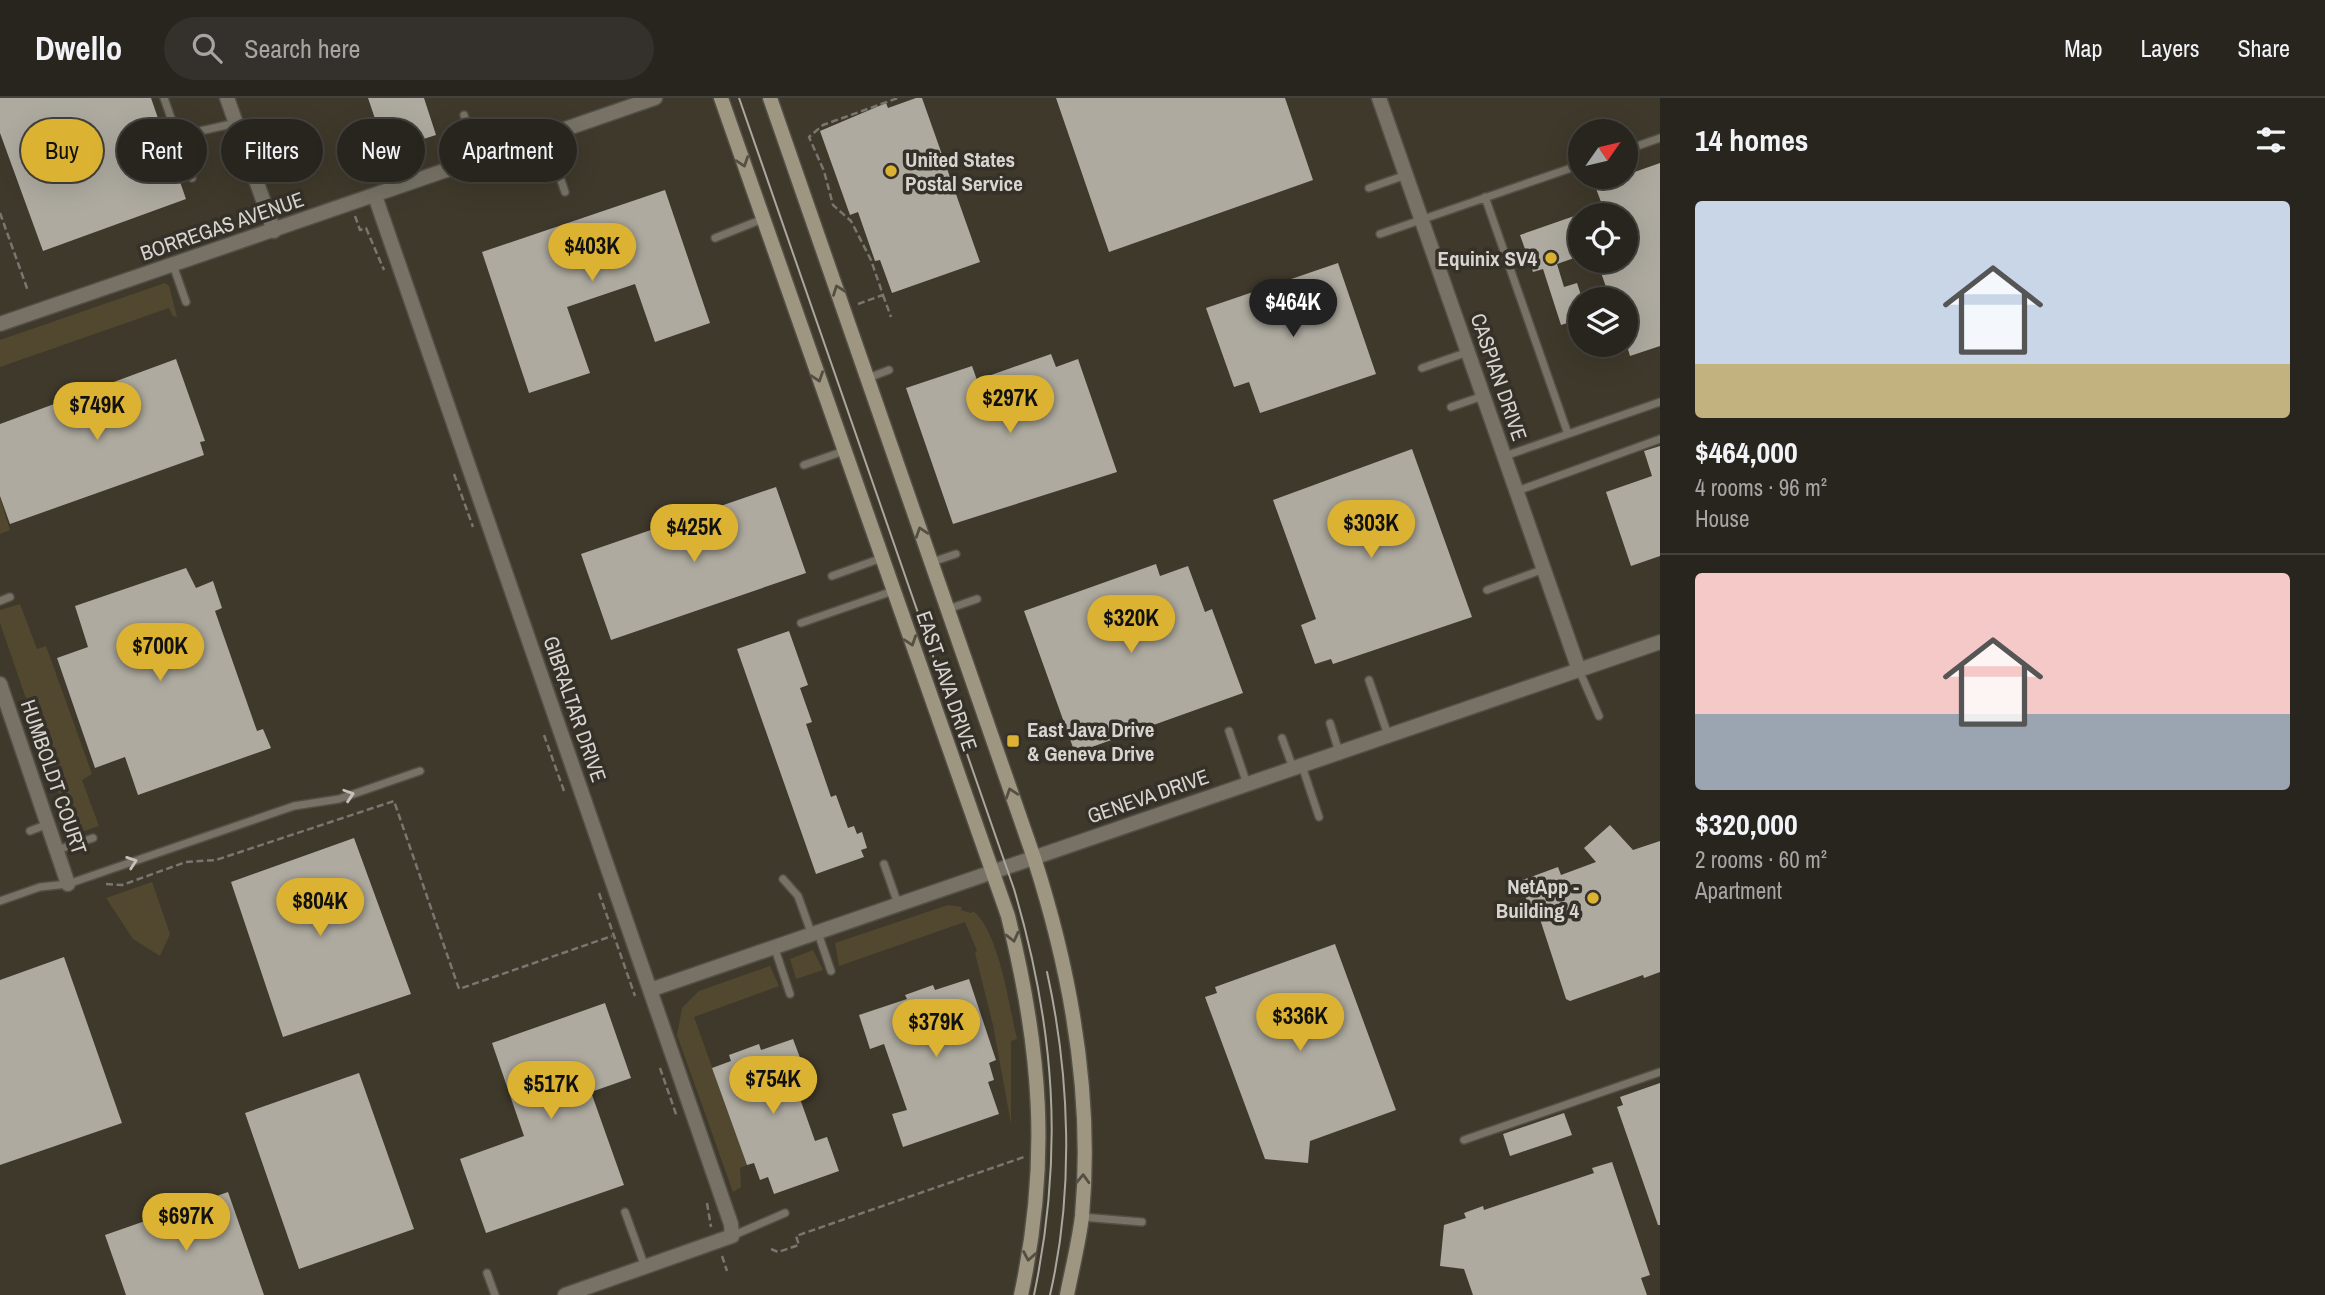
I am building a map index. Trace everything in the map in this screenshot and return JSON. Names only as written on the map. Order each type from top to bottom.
[{"type":"main road","name":"EAST JAVA DRIVE","points":[[721,98],[1008,916],[1023,974],[1035,1043],[1039,1099],[1038,1183],[1030,1252],[1021,1295]]},
{"type":"main road","name":"EAST JAVA DRIVE","points":[[769,98],[1034,858],[1068,980],[1079,1055],[1084,1135],[1082,1217],[1067,1295]]},
{"type":"street","name":"BORREGAS AVENUE","points":[[577,126],[655,98]]},
{"type":"street","name":"CASPIAN DRIVE","points":[[1379,98],[1579,670]]},
{"type":"street","points":[[230,99],[235,119]]},
{"type":"street","name":"BORREGAS AVENUE","points":[[0,324],[439,174]]},
{"type":"street","points":[[257,182],[274,231]]},
{"type":"street","name":"GIBRALTAR DRIVE","points":[[375,197],[731,1224],[732,1236]]},
{"type":"street","name":"GENEVA DRIVE","points":[[650,990],[1660,642]]},
{"type":"street","name":"HUMBOLDT COURT","points":[[0,684],[68,884]]},
{"type":"street","points":[[565,1295],[732,1236]]},
{"type":"lane","points":[[164,98],[172,119]]},
{"type":"lane","points":[[1638,146],[1660,138]]},
{"type":"lane","points":[[1380,234],[1568,169]]},
{"type":"lane","points":[[1369,188],[1406,175]]},
{"type":"lane","points":[[562,182],[565,192]]},
{"type":"lane","points":[[1485,197],[1568,434]]},
{"type":"lane","points":[[715,238],[763,219]]},
{"type":"lane","points":[[173,265],[186,302]]},
{"type":"lane","points":[[1422,368],[1468,352]]},
{"type":"lane","points":[[868,378],[889,370]]},
{"type":"lane","points":[[1451,407],[1483,396]]},
{"type":"lane","points":[[1504,457],[1660,402]]},
{"type":"lane","points":[[1516,491],[1660,439]]},
{"type":"lane","points":[[804,465],[844,451]]},
{"type":"lane","points":[[932,562],[956,554]]},
{"type":"lane","points":[[832,576],[882,558]]},
{"type":"lane","points":[[1487,590],[1544,569]]},
{"type":"lane","points":[[801,623],[893,591]]},
{"type":"lane","points":[[0,601],[10,597]]},
{"type":"lane","points":[[948,609],[977,599]]},
{"type":"lane","points":[[1579,670],[1599,716]]},
{"type":"lane","points":[[1369,680],[1388,735]]},
{"type":"lane","points":[[1330,723],[1339,752]]},
{"type":"lane","points":[[1229,731],[1247,784]]},
{"type":"lane","points":[[1282,738],[1319,817]]},
{"type":"lane","points":[[0,901],[40,887],[68,884],[294,806],[339,799],[420,771]]},
{"type":"lane","points":[[30,831],[47,824]]},
{"type":"lane","points":[[56,850],[93,838]]},
{"type":"lane","points":[[884,864],[898,905]]},
{"type":"lane","points":[[783,879],[799,895],[831,971]]},
{"type":"lane","points":[[775,948],[790,994]]},
{"type":"lane","points":[[1464,1140],[1660,1072]]},
{"type":"lane","points":[[625,1212],[645,1267]]},
{"type":"lane","points":[[732,1236],[785,1213]]},
{"type":"lane","points":[[1082,1217],[1142,1222]]},
{"type":"lane","points":[[487,1273],[495,1295]]},
{"type":"path","points":[[891,317],[871,260],[851,221],[830,201],[824,171],[809,137],[823,124],[898,98]]},
{"type":"path","points":[[0,213],[28,291]]},
{"type":"path","points":[[355,216],[360,230],[373,225]]},
{"type":"path","points":[[857,304],[883,295]]},
{"type":"path","points":[[95,884],[122,885],[186,862],[216,860],[394,802],[459,989],[613,936]]},
{"type":"path","points":[[771,1249],[778,1252],[799,1245],[796,1236],[1024,1157]]},
{"type":"shaded area","points":[[0,98],[1660,98],[1660,1295],[0,1295]]},
{"type":"shaded area","points":[[165,283],[169,286],[177,317],[173,316],[169,308],[0,367],[0,340]]},
{"type":"shaded area","points":[[0,498],[10,530],[0,534]]},
{"type":"shaded area","points":[[20,604],[37,649],[46,646],[92,774],[82,780],[99,826],[73,835],[0,623],[0,610]]},
{"type":"shaded area","points":[[152,882],[170,934],[160,956],[133,939],[106,898]]},
{"type":"shaded area","points":[[948,905],[962,907],[961,910],[971,913],[973,911],[982,921],[990,935],[1002,970],[1017,1039],[1011,1041],[1011,1124],[993,1025],[975,953],[977,951],[965,922],[839,966],[835,943]]},
{"type":"shaded area","points":[[813,950],[823,970],[796,979],[790,959]]},
{"type":"shaded area","points":[[770,966],[779,986],[694,1017],[747,1165],[740,1168],[741,1187],[733,1192],[677,1035],[682,1008],[699,991]]},
{"type":"building","points":[[0,98],[151,98],[158,119],[117,119],[117,182],[180,182],[186,199],[43,251],[0,133]]},
{"type":"building","points":[[368,98],[424,98],[436,135],[425,139],[425,119],[375,119]]},
{"type":"building","name":"United States Postal Service","points":[[922,98],[980,262],[892,293],[880,260],[875,261],[858,212],[850,215],[820,131],[886,103],[888,108]]},
{"type":"building","points":[[1056,98],[1285,98],[1313,180],[1109,252]]},
{"type":"building","name":"Equinix SV4","points":[[1660,163],[1660,346],[1638,353],[1638,287],[1606,287],[1601,273],[1638,273],[1638,203],[1601,203],[1596,189],[1638,189],[1638,171]]},
{"type":"building","points":[[665,190],[710,323],[655,342],[635,284],[567,307],[590,373],[529,393],[482,252]]},
{"type":"building","name":"Equinix SV4","points":[[1568,218],[1568,260],[1557,264],[1564,287],[1577,283],[1578,287],[1568,287],[1568,323],[1561,325],[1543,269],[1533,272],[1520,235]]},
{"type":"building","points":[[1338,263],[1376,374],[1260,413],[1249,382],[1234,387],[1206,308]]},
{"type":"building","points":[[1051,354],[1056,367],[1078,359],[1117,472],[953,524],[906,388],[972,366],[977,380]]},
{"type":"building","points":[[176,359],[205,441],[200,442],[204,455],[10,524],[0,496],[0,424]]},
{"type":"building","points":[[1660,446],[1660,556],[1631,566],[1606,492],[1652,476],[1644,451]]},
{"type":"building","points":[[1412,449],[1472,617],[1333,664],[1331,659],[1315,664],[1301,625],[1316,619],[1273,500]]},
{"type":"building","points":[[776,487],[806,573],[611,640],[581,554]]},
{"type":"building","points":[[1156,564],[1160,576],[1188,566],[1205,612],[1212,609],[1243,693],[1075,753],[1024,611]]},
{"type":"building","points":[[186,568],[196,588],[213,581],[222,608],[215,611],[257,731],[263,729],[271,748],[138,795],[125,757],[95,768],[57,658],[88,647],[75,606]]},
{"type":"building","points":[[789,631],[808,685],[800,688],[812,722],[806,724],[831,797],[836,795],[848,828],[854,826],[857,834],[862,832],[867,848],[861,850],[864,857],[816,874],[737,649]]},
{"type":"building","name":"NetApp - Building 4","points":[[1610,825],[1633,850],[1660,841],[1660,972],[1644,978],[1643,975],[1570,1001],[1566,999],[1539,916],[1533,918],[1520,881],[1558,867],[1561,875],[1596,862],[1584,848]]},
{"type":"building","points":[[354,838],[411,994],[283,1037],[231,882]]},
{"type":"building","points":[[1335,944],[1396,1110],[1310,1141],[1308,1163],[1265,1159],[1205,997],[1217,993],[1215,987]]},
{"type":"building","points":[[64,957],[122,1123],[0,1165],[0,980]]},
{"type":"building","points":[[969,979],[996,1060],[989,1063],[994,1080],[988,1082],[999,1114],[903,1147],[892,1114],[907,1110],[884,1044],[870,1049],[859,1015],[907,999],[905,995],[933,985],[935,990]]},
{"type":"building","points":[[605,1003],[631,1078],[591,1092],[624,1185],[486,1233],[460,1159],[524,1136],[492,1043]]},
{"type":"building","points":[[793,1039],[805,1071],[792,1076],[815,1141],[827,1137],[839,1171],[774,1194],[768,1177],[760,1180],[754,1163],[747,1165],[712,1068],[731,1061],[729,1055],[759,1044],[761,1050]]},
{"type":"building","points":[[359,1073],[414,1229],[299,1269],[245,1113]]},
{"type":"building","points":[[1660,1083],[1658,1225],[1617,1107],[1623,1105],[1620,1097]]},
{"type":"building","points":[[1564,1113],[1572,1135],[1510,1156],[1503,1134]]},
{"type":"building","points":[[1612,1162],[1650,1275],[1641,1278],[1647,1295],[1473,1295],[1464,1269],[1440,1266],[1444,1225],[1466,1218],[1464,1213],[1483,1206],[1484,1210],[1594,1173],[1592,1168]]},
{"type":"building","points":[[228,1192],[264,1295],[126,1295],[105,1235]]},
{"type":"tram line","points":[[739,98],[1014,889],[1028,941],[1046,1041],[1052,1141],[1049,1191],[1034,1295]]},
{"type":"tram line","points":[[1047,972],[1061,1052],[1066,1134],[1063,1215],[1050,1295]]},
{"type":"place","name":"United States Postal Service","points":[[891,171]]},
{"type":"place","name":"Equinix SV4","points":[[1551,258]]},
{"type":"place","name":"East Java Drive & Geneva Drive","points":[[1013,741]]},
{"type":"place","name":"NetApp - Building 4","points":[[1593,898]]}]
